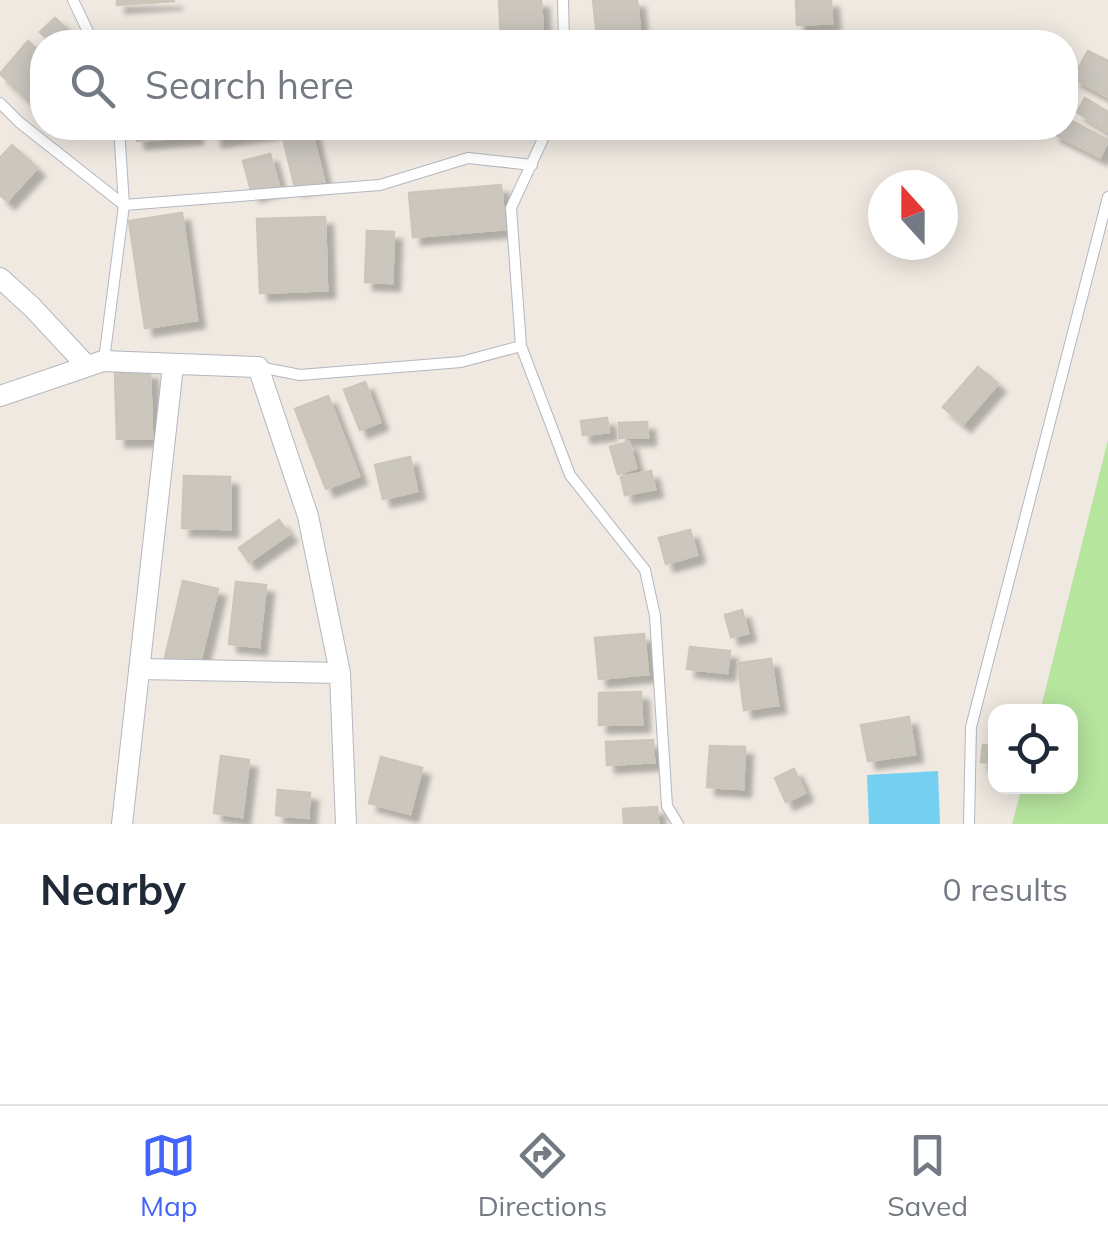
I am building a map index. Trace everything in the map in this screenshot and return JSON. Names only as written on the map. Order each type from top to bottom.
[{"type":"street","points":[[0,278],[95,363]]},
{"type":"street","points":[[0,396],[95,363],[258,367],[308,516],[340,673],[346,824]]},
{"type":"street","points":[[122,824],[173,366]]},
{"type":"street","points":[[140,669],[340,673]]},
{"type":"lane","points":[[73,0],[87,30]]},
{"type":"lane","points":[[563,0],[564,30]]},
{"type":"lane","points":[[0,103],[30,131]]},
{"type":"lane","points":[[42,140],[124,204],[380,185],[468,158],[532,165]]},
{"type":"lane","points":[[95,363],[124,204],[119,140]]},
{"type":"lane","points":[[543,140],[511,208],[521,346],[570,474],[645,570],[655,616],[667,806],[678,824]]},
{"type":"lane","points":[[970,824],[971,727],[1108,197]]},
{"type":"lane","points":[[258,367],[300,375],[444,364],[521,346]]},
{"type":"green space","points":[[1108,440],[1108,824],[1012,824],[1020,794],[1078,794],[1078,704],[1042,704]]},
{"type":"water","points":[[938,771],[940,824],[869,824],[867,775]]},
{"type":"building","points":[[117,0],[174,0],[174,1],[117,5]]},
{"type":"building","points":[[499,0],[541,0],[543,30],[501,30]]},
{"type":"building","points":[[593,0],[637,0],[640,30],[596,30]]},
{"type":"building","points":[[796,0],[831,0],[832,23],[797,25]]},
{"type":"building","points":[[55,18],[68,30],[42,30]]},
{"type":"building","points":[[28,41],[30,101],[0,74]]},
{"type":"building","points":[[1088,51],[1108,61],[1108,97],[1078,81],[1078,69]]},
{"type":"building","points":[[1085,98],[1108,112],[1107,131],[1078,113]]},
{"type":"building","points":[[1078,124],[1108,140],[1100,157],[1066,140],[1078,140]]},
{"type":"building","points":[[283,140],[314,140],[324,181],[295,188]]},
{"type":"building","points":[[12,145],[37,168],[7,201],[0,195],[0,158]]},
{"type":"building","points":[[270,154],[279,186],[252,194],[243,161]]},
{"type":"building","points":[[501,185],[505,229],[413,237],[409,193]]},
{"type":"building","points":[[182,213],[197,320],[145,328],[129,221]]},
{"type":"building","points":[[325,217],[327,290],[260,293],[257,219]]},
{"type":"building","points":[[367,231],[394,232],[392,283],[365,282]]},
{"type":"building","points":[[978,367],[998,384],[963,424],[943,407]]},
{"type":"building","points":[[150,371],[152,438],[117,439],[115,372]]},
{"type":"building","points":[[365,382],[380,422],[360,430],[344,390]]},
{"type":"building","points":[[328,396],[359,476],[326,489],[295,409]]},
{"type":"building","points":[[607,418],[609,432],[583,435],[581,421]]},
{"type":"building","points":[[647,422],[648,437],[619,438],[619,423]]},
{"type":"building","points":[[629,442],[636,468],[618,474],[610,447]]},
{"type":"building","points":[[410,457],[417,491],[383,499],[375,465]]},
{"type":"building","points":[[651,471],[655,489],[625,495],[621,477]]},
{"type":"building","points":[[184,476],[230,477],[230,529],[182,528]]},
{"type":"building","points":[[279,520],[289,534],[249,562],[239,548]]},
{"type":"building","points":[[690,530],[697,555],[666,564],[659,538]]},
{"type":"building","points":[[183,581],[218,589],[198,670],[164,662]]},
{"type":"building","points":[[236,582],[266,585],[259,647],[229,644]]},
{"type":"building","points":[[742,610],[748,633],[731,637],[725,615]]},
{"type":"building","points":[[644,634],[648,674],[599,679],[595,638]]},
{"type":"building","points":[[690,647],[730,651],[727,673],[687,669]]},
{"type":"building","points":[[771,659],[778,705],[744,710],[738,663]]},
{"type":"building","points":[[641,692],[642,724],[599,725],[599,693]]},
{"type":"building","points":[[909,717],[915,754],[868,761],[861,725]]},
{"type":"building","points":[[653,740],[654,762],[607,765],[606,742]]},
{"type":"building","points":[[983,745],[988,746],[988,762],[981,762]]},
{"type":"building","points":[[710,746],[745,747],[743,789],[707,787]]},
{"type":"building","points":[[221,756],[249,760],[242,817],[214,813]]},
{"type":"building","points":[[381,757],[422,768],[410,814],[369,803]]},
{"type":"building","points":[[794,769],[805,793],[786,802],[775,778]]},
{"type":"building","points":[[278,790],[310,793],[308,818],[276,815]]},
{"type":"building","points":[[657,807],[658,824],[624,824],[623,809]]}]
